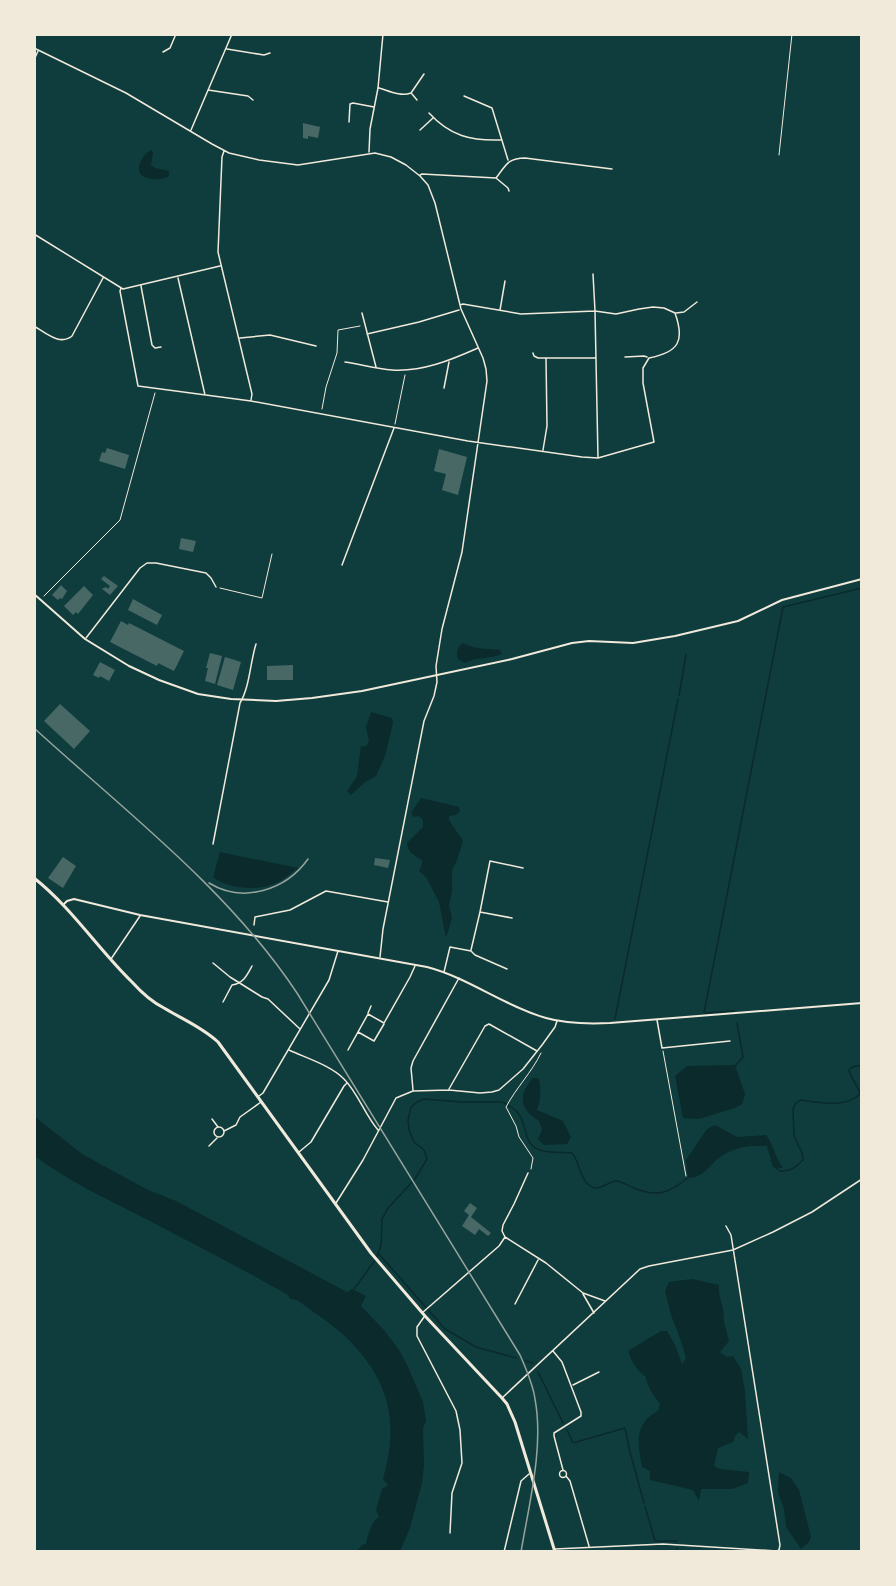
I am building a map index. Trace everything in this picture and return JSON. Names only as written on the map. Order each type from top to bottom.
[{"type":"main road","points":[[34,878],[63,905],[148,997],[210,1034],[218,1042],[371,1253],[507,1404],[515,1422],[554,1550]]},
{"type":"street","points":[[164,52],[170,48],[176,34]]},
{"type":"street","points":[[190,131],[232,34]]},
{"type":"street","points":[[369,153],[370,129],[378,88],[383,34]]},
{"type":"street","points":[[34,48],[120,89],[225,151],[244,157],[298,165],[369,153],[391,157],[420,176],[428,185],[435,203],[461,309],[479,348],[486,369],[487,381],[464,542],[442,629],[436,689],[424,721],[388,902],[380,958]]},
{"type":"street","points":[[226,49],[264,55],[270,53]]},
{"type":"street","points":[[34,60],[38,50]]},
{"type":"street","points":[[378,88],[404,95],[411,93],[424,74]]},
{"type":"street","points":[[208,90],[248,96],[253,100]]},
{"type":"street","points":[[411,93],[417,100]]},
{"type":"street","points":[[464,96],[492,108],[508,161]]},
{"type":"street","points":[[349,122],[350,105],[353,103],[374,107]]},
{"type":"street","points":[[429,113],[438,122],[465,137],[502,140]]},
{"type":"street","points":[[420,129],[433,118]]},
{"type":"street","points":[[225,151],[222,157],[218,252],[252,394],[251,401]]},
{"type":"street","points":[[496,178],[508,161],[518,158],[612,169]]},
{"type":"street","points":[[420,176],[422,174],[496,178],[509,191]]},
{"type":"street","points":[[34,234],[126,290],[221,266]]},
{"type":"street","points":[[592,274],[598,458]]},
{"type":"street","points":[[34,327],[58,339],[68,340],[103,277]]},
{"type":"street","points":[[177,277],[205,395]]},
{"type":"street","points":[[500,311],[505,281]]},
{"type":"street","points":[[141,286],[152,345],[155,348],[161,347]]},
{"type":"street","points":[[121,288],[138,386],[251,401],[478,442],[543,451],[598,458],[654,442],[643,383],[643,368],[649,358]]},
{"type":"street","points":[[460,305],[521,314],[595,311],[616,314],[653,307],[675,313],[684,312],[697,302]]},
{"type":"street","points":[[368,334],[429,320],[461,309]]},
{"type":"street","points":[[362,313],[377,367]]},
{"type":"street","points":[[625,357],[649,358],[671,351],[677,344],[680,330],[675,313]]},
{"type":"street","points":[[238,338],[270,335],[316,345]]},
{"type":"street","points":[[345,362],[389,370],[406,370],[450,361],[479,348]]},
{"type":"street","points":[[533,353],[538,358],[596,358]]},
{"type":"street","points":[[543,451],[547,426],[546,358]]},
{"type":"street","points":[[444,388],[450,361]]},
{"type":"street","points":[[342,565],[394,427]]},
{"type":"street","points":[[85,639],[140,568],[147,563],[206,573],[212,578],[216,587]]},
{"type":"street","points":[[34,594],[85,639],[129,666],[177,688],[198,694],[270,701],[362,691],[512,659],[572,643],[590,641],[633,643],[685,634],[738,621],[782,600],[861,579]]},
{"type":"street","points":[[213,844],[240,704],[256,644]]},
{"type":"street","points":[[471,951],[490,861],[523,868]]},
{"type":"street","points":[[254,925],[255,917],[290,910],[327,891],[388,902]]},
{"type":"street","points":[[63,905],[74,899],[140,915],[415,964],[459,978],[530,1012],[557,1021],[584,1024],[861,1003]]},
{"type":"street","points":[[480,912],[512,918]]},
{"type":"street","points":[[111,959],[140,915]]},
{"type":"street","points":[[444,972],[450,947],[471,951],[507,969]]},
{"type":"street","points":[[258,1096],[263,1093],[328,980],[338,950]]},
{"type":"street","points":[[213,963],[239,983],[268,999],[300,1029]]},
{"type":"street","points":[[358,1032],[374,1041],[411,978],[415,964]]},
{"type":"street","points":[[223,1002],[232,985],[244,979],[252,966]]},
{"type":"street","points":[[413,1091],[411,1068],[413,1061],[459,978]]},
{"type":"street","points":[[348,1050],[371,1006]]},
{"type":"street","points":[[368,1014],[384,1023]]},
{"type":"street","points":[[657,1019],[662,1048],[730,1041]]},
{"type":"street","points":[[335,1204],[379,1131],[393,1100],[413,1091],[449,1090],[480,1093],[499,1090],[523,1069],[555,1027],[557,1021]]},
{"type":"street","points":[[449,1090],[485,1026],[489,1024],[537,1052]]},
{"type":"street","points":[[288,1050],[334,1071],[347,1083],[379,1131]]},
{"type":"street","points":[[298,1153],[310,1143],[347,1083]]},
{"type":"street","points":[[224,1131],[236,1125],[240,1117],[262,1102]]},
{"type":"street","points":[[212,1119],[224,1131]]},
{"type":"street","points":[[217,1137],[214,1132],[219,1128]]},
{"type":"street","points":[[209,1146],[217,1137],[223,1136],[224,1131]]},
{"type":"street","points":[[528,1173],[503,1225],[502,1231],[505,1237],[546,1263],[583,1293],[606,1301]]},
{"type":"street","points":[[502,1398],[640,1269],[733,1250],[812,1212],[861,1179]]},
{"type":"street","points":[[554,1550],[663,1544],[779,1550],[731,1235],[726,1226]]},
{"type":"street","points":[[450,1533],[452,1493],[462,1463],[460,1430],[456,1411],[417,1336],[418,1324],[429,1307],[499,1246],[505,1237]]},
{"type":"street","points":[[515,1304],[539,1259]]},
{"type":"street","points":[[583,1293],[594,1313]]},
{"type":"street","points":[[553,1351],[562,1362],[581,1412],[581,1416],[556,1431],[554,1436],[563,1470],[570,1481],[589,1548]]},
{"type":"street","points":[[572,1385],[599,1371]]},
{"type":"street","points":[[563,1470],[560,1475],[566,1476]]},
{"type":"street","points":[[504,1551],[520,1481],[530,1473]]},
{"type":"path","points":[[779,155],[792,34]]},
{"type":"path","points":[[321,414],[336,353],[338,330],[365,325]]},
{"type":"path","points":[[394,427],[406,370]]},
{"type":"path","points":[[40,600],[120,520],[157,388]]},
{"type":"path","points":[[216,587],[262,598],[272,555]]},
{"type":"path","points":[[528,1173],[532,1167],[533,1158],[519,1137],[506,1106],[540,1056],[542,1045]]},
{"type":"path","points":[[662,1048],[686,1175]]},
{"type":"water","points":[[151,150],[153,152],[151,165],[169,171],[169,176],[152,179],[142,176],[139,172],[142,159]]},
{"type":"water","points":[[463,643],[477,648],[500,650],[502,654],[465,663],[458,659],[457,654],[458,648]]},
{"type":"water","points":[[371,712],[392,718],[393,723],[385,756],[376,776],[365,782],[351,795],[347,791],[357,776],[361,746],[366,746],[369,741],[366,727]]},
{"type":"water","points":[[421,798],[459,807],[460,811],[456,815],[449,816],[449,820],[463,841],[452,870],[452,892],[449,905],[452,918],[446,938],[439,902],[426,877],[419,871],[422,860],[412,853],[407,843],[423,827],[423,820],[419,816],[414,817],[411,813]]},
{"type":"water","points":[[220,852],[298,868],[280,881],[267,886],[251,888],[234,886],[213,877]]},
{"type":"water","points":[[735,1065],[745,1094],[742,1104],[699,1119],[683,1118],[675,1076],[687,1066]]},
{"type":"water","points":[[533,1078],[539,1079],[540,1083],[537,1110],[563,1121],[571,1137],[567,1144],[544,1145],[538,1139],[542,1130],[539,1121],[524,1107],[523,1101],[525,1090]]},
{"type":"water","points":[[34,1116],[82,1154],[148,1190],[176,1201],[347,1292],[352,1289],[366,1296],[361,1306],[399,1350],[423,1402],[426,1421],[423,1428],[422,1483],[410,1528],[400,1551],[357,1551],[366,1544],[372,1525],[379,1517],[376,1510],[382,1489],[388,1485],[383,1479],[390,1439],[390,1421],[382,1387],[362,1355],[348,1339],[297,1300],[290,1299],[288,1295],[270,1285],[85,1188],[47,1165],[35,1156]]},
{"type":"water","points":[[715,1125],[737,1137],[766,1135],[783,1168],[773,1167],[767,1146],[749,1146],[726,1154],[698,1176],[688,1178],[686,1160],[707,1129]]},
{"type":"water","points":[[692,1279],[719,1285],[729,1341],[720,1352],[727,1357],[733,1356],[741,1369],[748,1439],[739,1432],[733,1442],[718,1448],[714,1466],[720,1469],[749,1472],[748,1483],[732,1489],[701,1489],[699,1501],[693,1490],[650,1480],[650,1471],[642,1467],[639,1450],[641,1428],[650,1416],[658,1411],[660,1404],[649,1388],[646,1377],[635,1366],[628,1351],[661,1331],[667,1331],[682,1364],[686,1358],[665,1291],[669,1282]]},
{"type":"water","points":[[779,1472],[791,1478],[799,1490],[811,1537],[801,1549],[786,1527],[784,1509],[778,1492]]},
{"type":"building","points":[[303,123],[320,127],[318,138],[308,136],[308,139],[303,138]]},
{"type":"building","points":[[107,448],[129,455],[125,469],[99,461],[102,452],[105,453]]},
{"type":"building","points":[[439,449],[467,457],[458,495],[442,490],[446,474],[434,471]]},
{"type":"building","points":[[181,538],[196,541],[193,552],[179,549]]},
{"type":"building","points":[[104,576],[118,586],[110,595],[102,589],[106,587],[108,589],[110,586],[101,579]]},
{"type":"building","points":[[61,585],[67,591],[62,599],[58,600],[52,595]]},
{"type":"building","points":[[84,586],[93,595],[78,614],[76,612],[73,615],[64,606]]},
{"type":"building","points":[[133,599],[162,615],[157,625],[128,610]]},
{"type":"building","points":[[121,621],[184,651],[174,671],[158,663],[157,666],[110,642]]},
{"type":"building","points":[[210,653],[222,656],[215,684],[205,681]]},
{"type":"building","points":[[225,657],[241,662],[233,690],[217,685]]},
{"type":"building","points":[[100,662],[115,670],[109,681],[93,675]]},
{"type":"building","points":[[293,665],[293,680],[267,680],[267,666]]},
{"type":"building","points":[[60,704],[90,731],[74,749],[44,721]]},
{"type":"building","points":[[63,857],[76,866],[63,888],[48,878]]},
{"type":"building","points":[[375,858],[390,860],[388,868],[374,865]]},
{"type":"building","points":[[470,1203],[477,1208],[471,1217],[491,1233],[488,1236],[479,1229],[475,1235],[462,1226],[469,1215],[464,1211]]},
{"type":"waterway","points":[[734,1011],[704,1013],[783,607],[862,588]]},
{"type":"waterway","points":[[679,695],[686,655]]},
{"type":"waterway","points":[[615,1019],[678,699]]},
{"type":"waterway","points":[[735,1066],[743,1057],[737,1023]]},
{"type":"waterway","points":[[774,1166],[780,1171],[787,1170],[803,1160],[794,1136],[793,1109],[796,1103],[801,1100],[839,1103],[854,1099],[860,1094],[849,1070],[862,1065]]},
{"type":"waterway","points":[[354,1289],[376,1259],[381,1245],[382,1219],[388,1208],[415,1179],[427,1159],[424,1150],[414,1142],[408,1120],[411,1107],[424,1099],[506,1104],[513,1108],[521,1118],[531,1145],[543,1151],[572,1153],[586,1183],[593,1188],[616,1181],[642,1191],[657,1193],[669,1190],[689,1177]]},
{"type":"waterway","points":[[378,1253],[445,1329],[476,1347],[516,1358]]},
{"type":"waterway","points":[[525,1361],[533,1363]]},
{"type":"waterway","points":[[538,1372],[563,1423]]},
{"type":"waterway","points":[[567,1430],[573,1443],[625,1428],[644,1503]]},
{"type":"waterway","points":[[645,1506],[655,1541],[677,1541]]},
{"type":"railway","points":[[34,728],[174,853],[208,886],[270,955],[297,993],[520,1355],[534,1393],[538,1436],[537,1456],[521,1552]]},
{"type":"railway","points":[[209,883],[236,892],[249,893],[263,890],[288,879],[308,859]]}]
